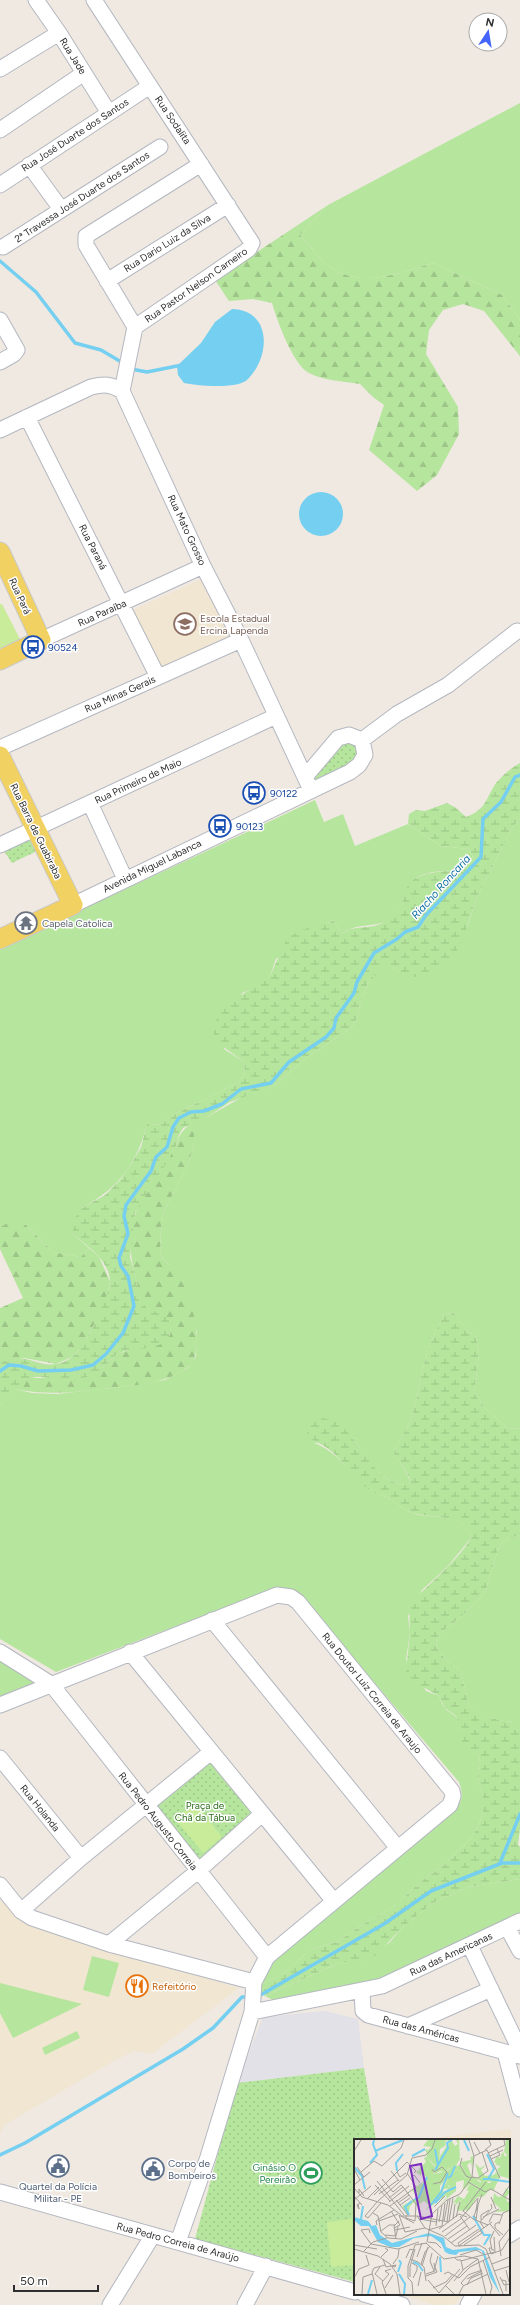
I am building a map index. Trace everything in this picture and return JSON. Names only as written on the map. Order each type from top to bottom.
[{"type":"main road","name":"Rua Pará","points":[[0,552],[41,640]]},
{"type":"main road","name":"Rua Paraíba","points":[[0,660],[41,640]]},
{"type":"main road","name":"Rua Barra de Guabiraba","points":[[0,756],[73,905]]},
{"type":"main road","name":"Avenida Miguel Labanca","points":[[0,939],[73,905]]},
{"type":"street","name":"Rua Jade","points":[[36,0],[59,33],[109,113]]},
{"type":"street","name":"Rua Sodalita","points":[[94,0],[252,240]]},
{"type":"street","points":[[0,69],[59,33]]},
{"type":"street","points":[[0,130],[84,73]]},
{"type":"street","name":"Rua José Duarte dos Santos","points":[[0,185],[150,86]]},
{"type":"street","name":"2ª Travessa José Duarte dos Santos","points":[[3,247],[160,147]]},
{"type":"street","points":[[0,430],[91,387],[102,384],[112,385],[122,391],[135,327],[86,245],[86,236],[201,164]]},
{"type":"street","points":[[29,165],[61,209]]},
{"type":"street","name":"Rua Dario Luiz da Silva","points":[[107,281],[228,205]]},
{"type":"street","name":"Rua Pastor Nelson Carneiro","points":[[135,327],[249,249],[252,240]]},
{"type":"street","points":[[0,320],[17,350],[14,354],[0,362]]},
{"type":"street","name":"Rua Mato Grosso","points":[[122,391],[203,566],[241,640],[308,784]]},
{"type":"street","name":"Rua Paraná","points":[[27,417],[158,677]]},
{"type":"street","name":"Rua Paraíba","points":[[41,640],[122,605],[203,566]]},
{"type":"street","points":[[362,740],[397,714],[448,685],[517,631]]},
{"type":"street","name":"Rua Minas Gerais","points":[[0,748],[241,640]]},
{"type":"street","name":"Rua Primeiro de Maio","points":[[0,845],[276,716]]},
{"type":"street","name":"Avenida Miguel Labanca","points":[[73,905],[308,784],[338,778],[359,765],[365,755],[362,740],[349,735],[338,738],[308,784]]},
{"type":"street","points":[[90,803],[125,879]]},
{"type":"street","name":"Rua Doutor Luiz Correia de Araujo","points":[[0,1705],[130,1652],[277,1595],[291,1597],[452,1790],[453,1796],[450,1805],[333,1900],[267,1957],[254,1985]]},
{"type":"street","points":[[212,1620],[397,1847]]},
{"type":"street","name":"Rua Pedro Augusto Correia","points":[[0,1652],[51,1684],[267,1957]]},
{"type":"street","points":[[130,1652],[333,1900]]},
{"type":"street","points":[[21,1911],[81,1858],[211,1752]]},
{"type":"street","name":"Rua Holanda","points":[[0,1758],[81,1858]]},
{"type":"street","points":[[109,1944],[198,1871],[262,1814]]},
{"type":"street","points":[[0,1885],[21,1911],[32,1918],[109,1944],[254,1985],[252,2009],[208,2157],[178,2242]]},
{"type":"street","points":[[514,1924],[520,1951]]},
{"type":"street","name":"Rua das Americanas","points":[[362,1990],[382,1986],[470,1946],[514,1924]]},
{"type":"street","points":[[470,1946],[520,2050]]},
{"type":"street","points":[[408,2026],[491,1989]]},
{"type":"street","points":[[252,2009],[362,1990]]},
{"type":"street","name":"Rua das Américas","points":[[362,1990],[365,2013],[520,2056]]},
{"type":"street","points":[[505,2052],[520,2109]]},
{"type":"street","name":"Rua Pedro Correia de Araújo","points":[[0,2192],[354,2292]]},
{"type":"street","points":[[110,2305],[152,2235]]},
{"type":"street","points":[[245,2305],[266,2266]]},
{"type":"street","points":[[367,2295],[402,2305]]},
{"type":"street","points":[[468,2305],[473,2295]]},
{"type":"shaded area","name":"Escola Estadual Ercina Lapenda","points":[[208,576],[237,638],[162,673],[133,610]]},
{"type":"shaded area","points":[[3,1900],[16,1916],[39,1928],[239,1988],[152,2054],[134,2051],[112,2062],[6,2124],[0,2133],[0,1902]]},
{"type":"shaded area","points":[[325,2011],[358,2019],[364,2068],[237,2083],[263,2017]]},
{"type":"shaded area","points":[[511,2129],[511,2172],[510,2139],[427,2139]]},
{"type":"shaded area","points":[[404,2295],[460,2295],[457,2302],[450,2305],[434,2305]]},
{"type":"green space","points":[[520,103],[520,320],[502,295],[433,263],[381,277],[355,277],[342,274],[326,264],[300,235],[328,205]]},
{"type":"green space","points":[[328,205],[300,235],[318,256],[330,267],[342,274],[368,278],[381,277],[407,271],[433,263],[502,295],[520,320],[520,356],[484,311],[463,304],[443,310],[429,330],[426,354],[458,407],[459,434],[437,475],[417,491],[369,450],[384,405],[373,397],[360,384],[328,379],[309,373],[297,361],[286,341],[272,303],[253,299],[229,301],[215,280]]},
{"type":"green space","points":[[0,604],[2,604],[22,643],[0,654]]},
{"type":"green space","points":[[349,735],[365,755],[311,790],[316,764]]},
{"type":"green space","points":[[520,763],[520,818],[512,828],[477,897],[461,944],[452,959],[439,973],[425,977],[412,977],[400,973],[393,967],[384,966],[368,983],[361,1001],[357,1018],[351,1028],[306,1058],[271,1087],[230,1102],[207,1117],[183,1128],[176,1146],[167,1162],[135,1213],[130,1257],[139,1289],[140,1301],[148,1309],[164,1314],[171,1322],[170,1332],[167,1339],[155,1347],[130,1350],[118,1354],[99,1370],[80,1379],[66,1381],[45,1377],[34,1377],[17,1387],[0,1405],[0,1363],[10,1360],[24,1359],[48,1364],[56,1364],[67,1360],[76,1353],[85,1342],[107,1295],[110,1281],[106,1266],[91,1249],[73,1234],[73,1220],[82,1208],[105,1195],[121,1179],[141,1147],[148,1120],[154,1125],[161,1124],[175,1114],[239,1082],[245,1073],[244,1062],[214,1040],[214,1023],[228,1004],[270,976],[287,938],[299,931],[333,920],[342,934],[350,929],[381,924],[397,913],[405,891],[411,882],[416,878],[432,873],[452,870],[466,863],[473,857],[469,849],[441,846],[408,824],[409,814],[416,810],[425,811],[447,803],[456,808],[466,817],[473,814],[482,807],[496,783],[504,774]]},
{"type":"green space","points":[[315,800],[324,822],[343,814],[355,846],[408,824],[441,846],[469,849],[473,857],[451,870],[431,873],[416,878],[412,881],[406,891],[399,911],[390,920],[354,928],[342,934],[333,920],[322,924],[276,959],[270,976],[254,988],[242,993],[224,1049],[244,1062],[245,1073],[239,1082],[175,1114],[161,1124],[154,1125],[148,1121],[138,1150],[126,1172],[108,1191],[82,1208],[73,1234],[89,1248],[81,1257],[53,1252],[26,1225],[0,1227],[0,948]]},
{"type":"green space","points":[[520,818],[520,1429],[507,1428],[486,1409],[474,1393],[479,1353],[476,1337],[467,1330],[454,1313],[444,1314],[432,1339],[423,1366],[417,1396],[409,1424],[397,1444],[394,1453],[394,1457],[400,1462],[410,1480],[409,1485],[399,1484],[383,1475],[369,1462],[353,1438],[314,1443],[330,1452],[363,1484],[375,1493],[392,1500],[405,1510],[416,1514],[452,1519],[467,1528],[472,1537],[447,1567],[422,1590],[408,1616],[410,1632],[406,1660],[426,1691],[439,1696],[444,1707],[457,1718],[462,1730],[464,1744],[467,1748],[480,1756],[477,1779],[483,1795],[483,1812],[479,1825],[471,1838],[443,1866],[423,1880],[389,1910],[363,1924],[337,1942],[311,1949],[286,1972],[260,1985],[273,1957],[453,1813],[460,1802],[462,1795],[459,1782],[304,1600],[273,1589],[56,1672],[0,1639],[0,1405],[15,1389],[32,1393],[57,1394],[129,1386],[165,1380],[188,1368],[196,1356],[197,1332],[178,1275],[160,1255],[161,1228],[164,1211],[188,1165],[194,1143],[194,1122],[207,1117],[246,1095],[271,1087],[306,1058],[351,1028],[357,1018],[361,1001],[368,983],[384,965],[393,967],[400,973],[467,927],[477,897],[512,828]]},
{"type":"green space","points":[[30,838],[37,851],[12,863],[4,851]]},
{"type":"green space","points":[[194,1122],[194,1143],[188,1165],[164,1211],[161,1228],[160,1255],[179,1275],[184,1283],[188,1295],[197,1337],[193,1361],[187,1368],[170,1377],[141,1385],[63,1393],[15,1389],[19,1383],[31,1378],[48,1378],[102,1368],[117,1354],[146,1347],[170,1335],[171,1322],[167,1318],[148,1309],[140,1301],[132,1258],[131,1239],[133,1223],[145,1193],[176,1146],[182,1132]]},
{"type":"green space","points":[[8,1223],[26,1225],[53,1252],[81,1257],[89,1248],[99,1257],[110,1281],[106,1302],[82,1347],[72,1357],[56,1364],[24,1358],[0,1363],[0,1308],[23,1298],[0,1249],[0,1227]]},
{"type":"green space","points":[[454,1313],[467,1330],[476,1337],[479,1353],[474,1393],[486,1409],[507,1428],[520,1429],[520,1535],[503,1541],[498,1549],[485,1593],[461,1617],[439,1634],[436,1647],[446,1660],[461,1671],[469,1706],[481,1714],[493,1718],[520,1722],[520,1829],[518,1845],[520,1847],[520,1879],[468,1887],[433,1903],[402,1928],[375,1956],[362,1962],[341,1962],[265,1996],[262,1994],[260,1985],[286,1972],[311,1949],[337,1942],[363,1924],[389,1910],[423,1880],[443,1866],[471,1838],[479,1825],[483,1812],[483,1795],[477,1779],[480,1756],[470,1752],[462,1743],[462,1729],[456,1716],[445,1708],[439,1696],[410,1680],[406,1671],[410,1632],[409,1605],[458,1556],[472,1537],[467,1529],[460,1523],[453,1520],[408,1511],[391,1499],[371,1491],[359,1481],[339,1458],[324,1446],[307,1436],[308,1426],[319,1417],[335,1422],[348,1432],[370,1462],[386,1478],[397,1483],[409,1485],[410,1479],[400,1462],[394,1457],[394,1453],[412,1415],[423,1366],[432,1339],[444,1314]]},
{"type":"green space","points":[[520,1535],[520,1722],[505,1721],[493,1718],[481,1714],[469,1706],[461,1671],[446,1660],[436,1647],[439,1634],[461,1617],[485,1593],[498,1549],[503,1541]]},
{"type":"green space","points":[[0,1656],[41,1681],[0,1698]]},
{"type":"green space","name":"Praça de Chã da Tábua","points":[[209,1761],[256,1818],[201,1862],[154,1804]]},
{"type":"green space","points":[[195,1803],[222,1837],[203,1853],[175,1819]]},
{"type":"green space","points":[[520,1879],[520,1915],[380,1983],[283,2001],[273,2000],[265,1996],[341,1962],[362,1962],[390,1942],[402,1928],[433,1903],[468,1887]]},
{"type":"green space","points":[[92,1956],[119,1963],[109,1997],[83,1990]]},
{"type":"green space","points":[[0,1983],[82,2004],[13,2038],[0,2013]]},
{"type":"green space","points":[[77,2031],[80,2038],[45,2055],[42,2048]]},
{"type":"green space","points":[[364,2068],[376,2139],[354,2139],[354,2282],[195,2239],[237,2083]]},
{"type":"green space","points":[[352,2219],[354,2265],[331,2267],[327,2222]]},
{"type":"water","points":[[232,309],[245,311],[255,317],[261,326],[264,336],[263,348],[255,370],[247,380],[235,385],[207,386],[184,383],[178,375],[177,366],[201,343],[215,322]]},
{"type":"water","points":[[317,492],[325,492],[337,498],[343,510],[343,518],[337,530],[325,536],[317,536],[305,530],[299,518],[299,510],[305,498]]},
{"type":"waterway","points":[[0,261],[36,292],[75,343],[101,350],[123,363]]},
{"type":"waterway","points":[[131,369],[147,372],[182,365]]},
{"type":"waterway","name":"Riacho Roncaria","points":[[0,1371],[9,1365],[21,1366],[38,1371],[71,1370],[93,1365],[106,1354],[123,1333],[134,1306],[128,1276],[121,1266],[119,1258],[128,1234],[124,1216],[126,1205],[151,1171],[156,1157],[167,1147],[173,1127],[179,1118],[191,1112],[204,1111],[222,1104],[241,1089],[271,1083],[289,1062],[326,1037],[334,1028],[336,1018],[354,993],[357,982],[374,953],[397,939],[405,932],[418,927],[426,915],[481,857],[483,819],[501,802],[515,777],[520,775]]},
{"type":"waterway","points":[[500,1863],[520,1814]]},
{"type":"waterway","points":[[257,1997],[384,1924],[431,1891],[502,1863],[520,1863]]},
{"type":"waterway","points":[[0,2155],[25,2143],[183,2049],[213,2028],[242,1997],[248,1997]]},
{"type":"place","name":"Escola Estadual Ercina Lapenda","points":[[185,624]]},
{"type":"place","name":"90524","points":[[33,647]]},
{"type":"place","name":"90122","points":[[254,793]]},
{"type":"place","name":"90123","points":[[220,826]]},
{"type":"place","name":"Capela Catolica","points":[[26,923]]},
{"type":"place","name":"Refeitório","points":[[137,1986]]},
{"type":"place","name":"Quartel da Polícia Militar - PE","points":[[58,2166]]},
{"type":"place","name":"Corpo de Bombeiros","points":[[153,2169]]},
{"type":"place","name":"Ginásio O Pereirão","points":[[311,2173]]}]
